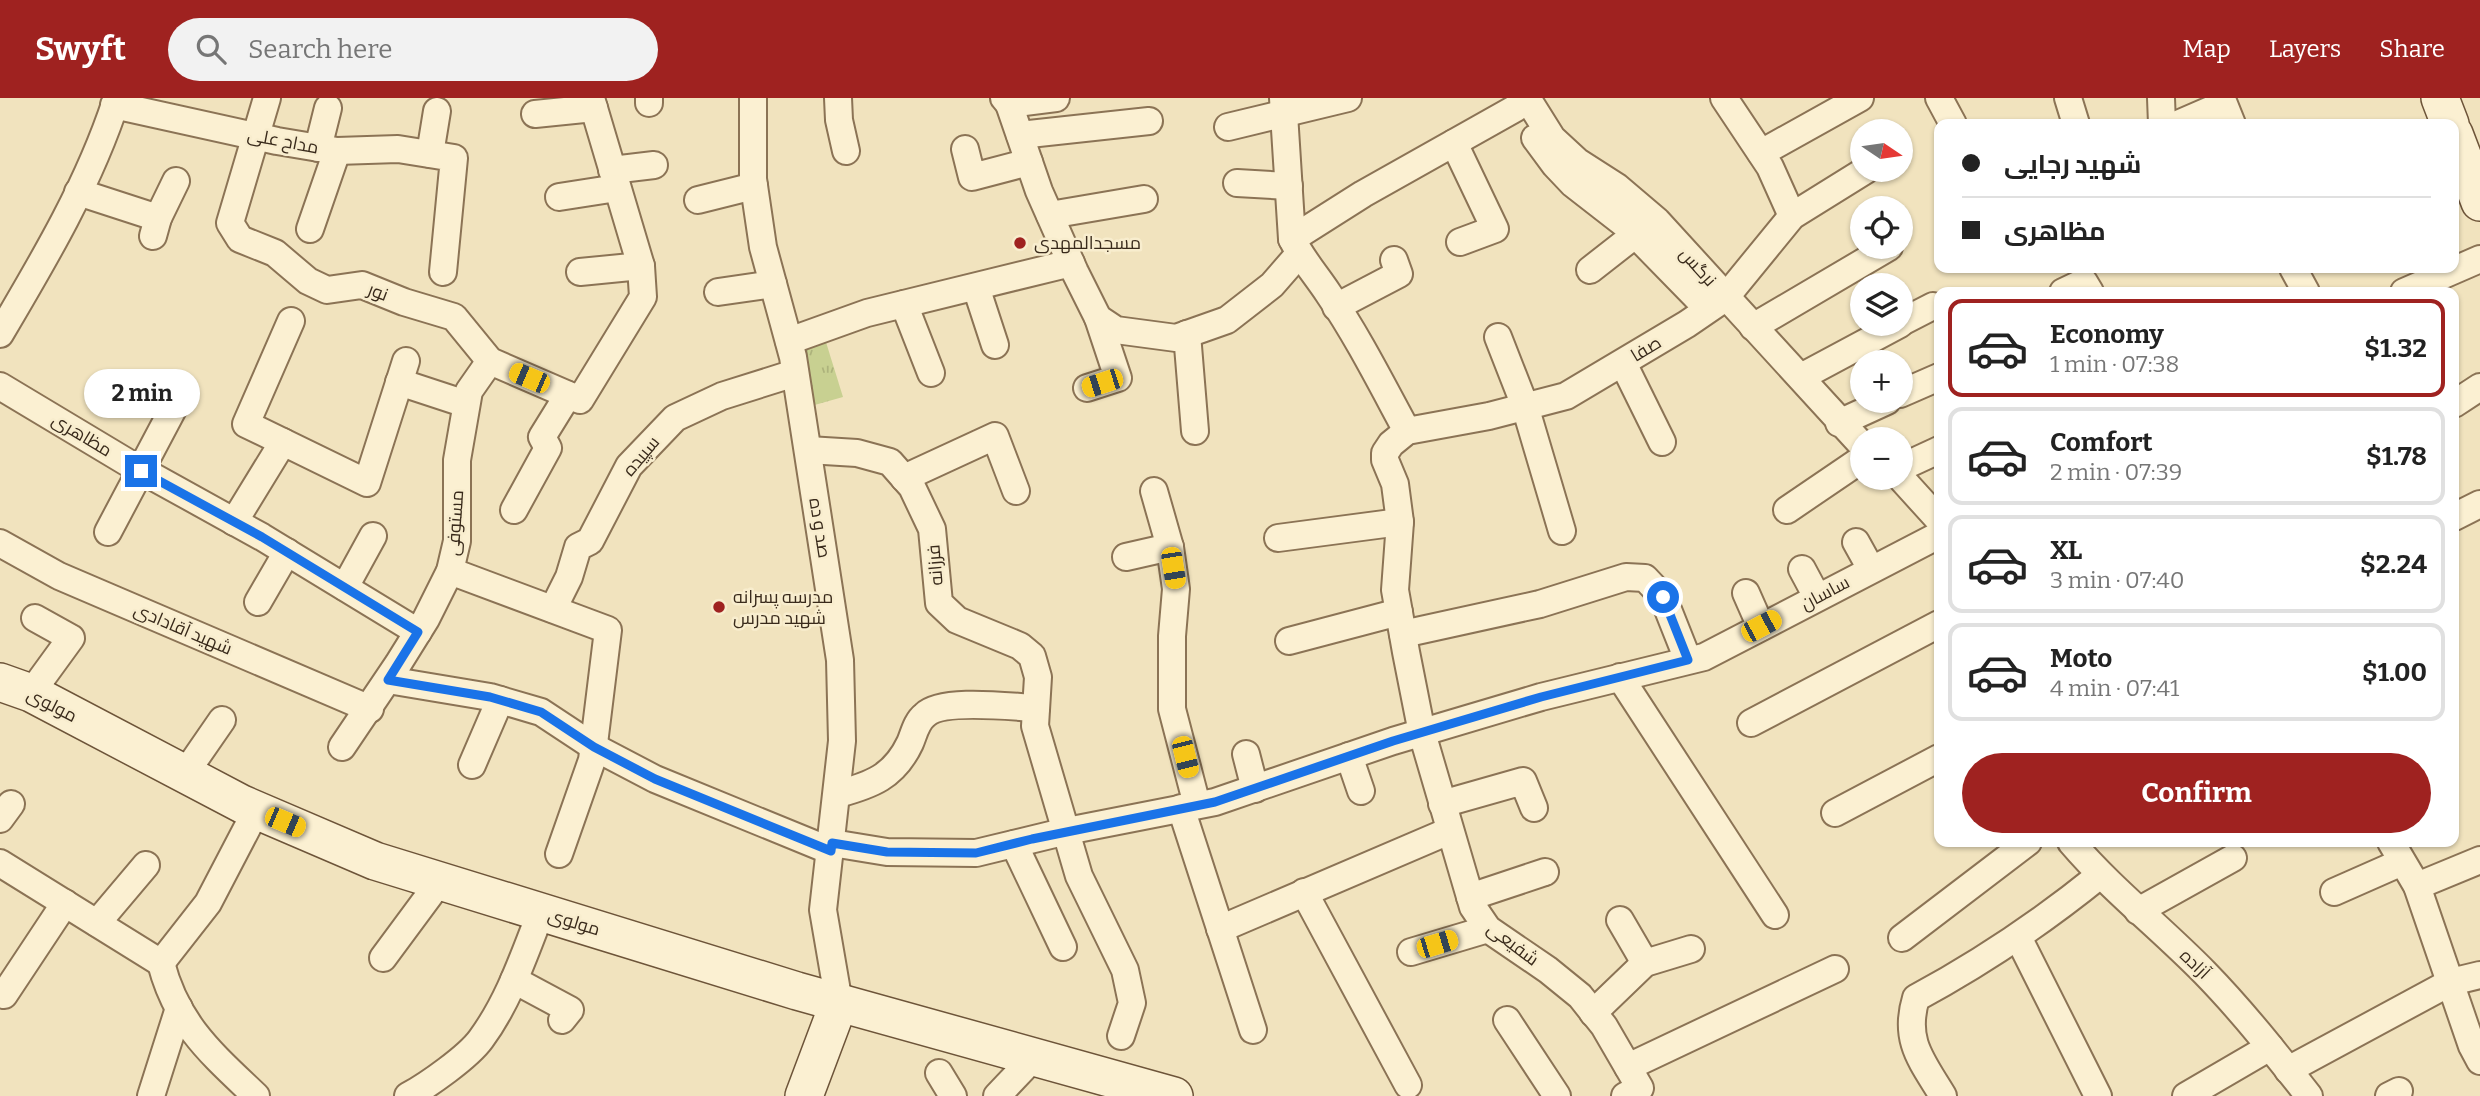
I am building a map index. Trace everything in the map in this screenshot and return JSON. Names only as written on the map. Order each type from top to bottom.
[{"type":"main road","points":[[2440,98],[2448,119]]},
{"type":"main road","points":[[2459,147],[2480,202]]},
{"type":"main road","name":"مولوی","points":[[16,688],[257,811],[375,862],[839,1003],[1174,1096]]},
{"type":"main road","points":[[803,1096],[839,1003]]},
{"type":"street","name":"نور","points":[[267,98],[255,136],[220,221],[240,239],[275,253],[308,281],[327,290],[362,285],[404,302],[454,317],[490,361],[574,397]]},
{"type":"street","name":"صد و ده","points":[[753,98],[754,186],[763,247],[796,373],[840,660],[842,741],[823,910],[839,1003]]},
{"type":"street","points":[[838,98],[839,120],[846,151]]},
{"type":"street","points":[[1056,98],[1007,101],[1050,215],[1098,318],[1118,378],[1087,388]]},
{"type":"street","points":[[1228,127],[1283,106],[1348,98]]},
{"type":"street","points":[[1724,98],[1760,153],[1783,193],[1792,216]]},
{"type":"street","points":[[1760,153],[1860,98]]},
{"type":"street","points":[[1939,98],[1950,119]]},
{"type":"street","points":[[2068,98],[2074,119]]},
{"type":"street","points":[[2161,98],[2162,119]]},
{"type":"street","name":"مداح علی","points":[[116,101],[255,136],[327,149],[398,149],[442,156]]},
{"type":"street","points":[[0,334],[60,231],[106,132],[116,101]]},
{"type":"street","points":[[1098,318],[1116,330],[1175,338],[1227,320],[1272,285],[1295,246],[1363,194],[1454,143],[1518,101]]},
{"type":"street","name":"نرگس","points":[[1518,101],[1522,120],[1555,165],[1573,184],[1596,200],[1717,303],[1753,327],[1850,434]]},
{"type":"street","name":"نرگس","points":[[1518,101],[1578,162],[1617,187],[1657,221],[1717,303]]},
{"type":"street","points":[[514,510],[548,448],[542,437],[574,397],[643,297],[641,266],[593,103],[535,114]]},
{"type":"street","points":[[2190,119],[2224,104],[2230,119]]},
{"type":"street","points":[[1283,106],[1295,246],[1336,307],[1407,431]]},
{"type":"street","points":[[310,229],[327,149],[328,108]]},
{"type":"street","points":[[437,111],[442,156],[443,272]]},
{"type":"street","points":[[1020,135],[1149,121]]},
{"type":"street","points":[[1454,143],[1495,229],[1460,242]]},
{"type":"street","points":[[965,149],[972,177],[1029,162]]},
{"type":"street","points":[[559,197],[654,165]]},
{"type":"street","name":"صفا","points":[[1407,431],[1489,416],[1566,396],[1688,324],[1717,303],[1792,216],[1850,180]]},
{"type":"street","points":[[78,192],[156,227],[176,181]]},
{"type":"street","points":[[1237,183],[1289,186]]},
{"type":"street","points":[[698,200],[754,186]]},
{"type":"street","points":[[1050,215],[1144,199]]},
{"type":"street","points":[[1590,270],[1636,234]]},
{"type":"street","points":[[1753,327],[1869,259]]},
{"type":"street","points":[[2459,268],[2480,259]]},
{"type":"street","points":[[1336,307],[1399,274],[1394,260]]},
{"type":"street","points":[[789,341],[867,313],[1071,263]]},
{"type":"street","points":[[580,272],[641,266]]},
{"type":"street","points":[[2416,287],[2448,273]]},
{"type":"street","points":[[719,292],[773,284]]},
{"type":"street","points":[[976,287],[995,345]]},
{"type":"street","points":[[904,304],[931,373]]},
{"type":"street","points":[[1913,317],[1933,306]]},
{"type":"street","points":[[291,321],[246,424],[368,483],[403,372],[466,404]]},
{"type":"street","points":[[1187,334],[1195,431]]},
{"type":"street","points":[[1801,377],[1878,336]]},
{"type":"street","points":[[1498,337],[1525,407],[1562,531]]},
{"type":"street","name":"مستوفی","points":[[342,747],[370,709],[418,632],[450,571],[457,541],[457,460],[466,404],[469,391],[490,361]]},
{"type":"street","points":[[1623,363],[1662,442]]},
{"type":"street","name":"سپیده","points":[[553,609],[569,577],[578,547],[590,541],[628,466],[676,418],[722,396],[796,373]]},
{"type":"street","points":[[1913,388],[1934,379]]},
{"type":"street","name":"مظاهری","points":[[0,386],[141,471],[287,552],[418,632]]},
{"type":"street","points":[[108,532],[181,394],[168,387]]},
{"type":"street","points":[[2459,401],[2480,387]]},
{"type":"street","points":[[1839,423],[1861,413]]},
{"type":"street","name":"شفیعی","points":[[1407,431],[1391,444],[1385,453],[1385,460],[1395,484],[1400,522],[1395,590],[1422,733],[1473,907],[1488,929],[1580,996],[1593,1013],[1631,1084]]},
{"type":"street","points":[[904,478],[995,436],[1016,491]]},
{"type":"street","points":[[234,522],[283,442]]},
{"type":"street","name":"فرزانه","points":[[808,450],[857,453],[890,462],[912,487],[932,529],[939,603],[957,620],[1020,646],[1032,656],[1038,677],[1035,726],[1079,876],[1125,970],[1132,1003],[1121,1035]]},
{"type":"street","points":[[1913,462],[1934,452]]},
{"type":"street","points":[[1787,510],[1850,467]]},
{"type":"street","points":[[1912,490],[1934,514]]},
{"type":"street","points":[[1154,491],[1170,547],[1176,589],[1172,636],[1172,709],[1189,806],[1220,929],[1253,1030]]},
{"type":"street","points":[[2459,514],[2480,504]]},
{"type":"street","points":[[1278,538],[1400,522]]},
{"type":"street","points":[[345,587],[373,536]]},
{"type":"street","name":"ساسان","points":[[832,847],[887,852],[976,853],[1067,831],[1215,802],[1349,756],[1541,697],[1704,657],[1934,538]]},
{"type":"street","points":[[1856,542],[1871,569]]},
{"type":"street","name":"شهید آقادادی","points":[[0,543],[59,576],[370,709]]},
{"type":"street","points":[[1126,557],[1170,547]]},
{"type":"street","points":[[258,602],[287,552]]},
{"type":"street","points":[[1802,569],[1817,597]]},
{"type":"street","points":[[450,571],[608,630],[592,760],[559,854]]},
{"type":"street","points":[[1289,641],[1540,604],[1626,577],[1645,578],[1663,597],[1688,660]]},
{"type":"street","points":[[1746,593],[1761,626]]},
{"type":"street","points":[[16,688],[71,638],[35,618]]},
{"type":"street","points":[[1751,723],[1934,627]]},
{"type":"street","points":[[1620,677],[1775,915]]},
{"type":"street","points":[[388,680],[500,700],[541,712],[594,747],[655,779],[832,847]]},
{"type":"street","points":[[838,794],[870,785],[891,771],[926,713],[944,697],[951,705],[1036,708]]},
{"type":"street","points":[[472,765],[500,700]]},
{"type":"street","points":[[184,775],[222,720]]},
{"type":"street","points":[[1246,754],[1255,789]]},
{"type":"street","points":[[1349,756],[1361,792]]},
{"type":"street","points":[[1835,813],[1934,761]]},
{"type":"street","points":[[1442,804],[1523,781],[1534,808]]},
{"type":"street","points":[[161,963],[208,903],[257,811]]},
{"type":"street","points":[[1220,929],[1449,831]]},
{"type":"street","points":[[1014,844],[1063,947]]},
{"type":"street","points":[[1902,938],[2021,847]]},
{"type":"street","name":"آزاده","points":[[2075,847],[2100,876],[2204,973],[2270,1047],[2309,1096]]},
{"type":"street","points":[[2334,892],[2397,852],[2417,886],[2472,1046],[2480,1062]]},
{"type":"street","points":[[2138,911],[2233,858]]},
{"type":"street","points":[[2417,886],[2480,860]]},
{"type":"street","points":[[0,863],[161,963],[166,983],[189,1028],[256,1096]]},
{"type":"street","points":[[97,923],[146,865]]},
{"type":"street","points":[[1470,897],[1545,872]]},
{"type":"street","points":[[1943,1096],[1914,1048],[1910,1018],[1916,998],[2018,937],[2054,913],[2100,876]]},
{"type":"street","points":[[383,958],[440,881]]},
{"type":"street","points":[[1304,892],[1408,1085]]},
{"type":"street","points":[[0,992],[4,995],[65,904]]},
{"type":"street","points":[[408,1096],[480,1041],[514,980],[541,912]]},
{"type":"street","points":[[1620,920],[1645,964]]},
{"type":"street","points":[[1411,952],[1488,929]]},
{"type":"street","points":[[2018,937],[2098,1096]]},
{"type":"street","points":[[1593,1013],[1645,964],[1691,949]]},
{"type":"street","points":[[1631,1084],[1835,969]]},
{"type":"street","points":[[2288,1070],[2451,982],[2480,975]]},
{"type":"street","points":[[514,980],[570,1010],[562,1020]]},
{"type":"street","points":[[150,1096],[179,1008]]},
{"type":"street","points":[[1507,1020],[1557,1096]]},
{"type":"street","points":[[2186,1096],[2270,1047]]},
{"type":"street","points":[[997,1096],[1034,1057]]},
{"type":"street","points":[[939,1073],[953,1096]]},
{"type":"green space","points":[[825,339],[843,397],[811,406],[798,347]]},
{"type":"place","name":"مسجدالمهدی","points":[[1020,243]]},
{"type":"place","name":"مدرسه پسرانه شهید مدرس","points":[[719,607]]},
{"type":"route","points":[[141,471],[262,537],[418,632],[388,680],[490,697],[541,712],[594,747],[655,779],[831,851],[832,843],[887,852],[976,853],[1166,810],[1215,802],[1393,741],[1541,697],[1688,660],[1663,597]]}]
